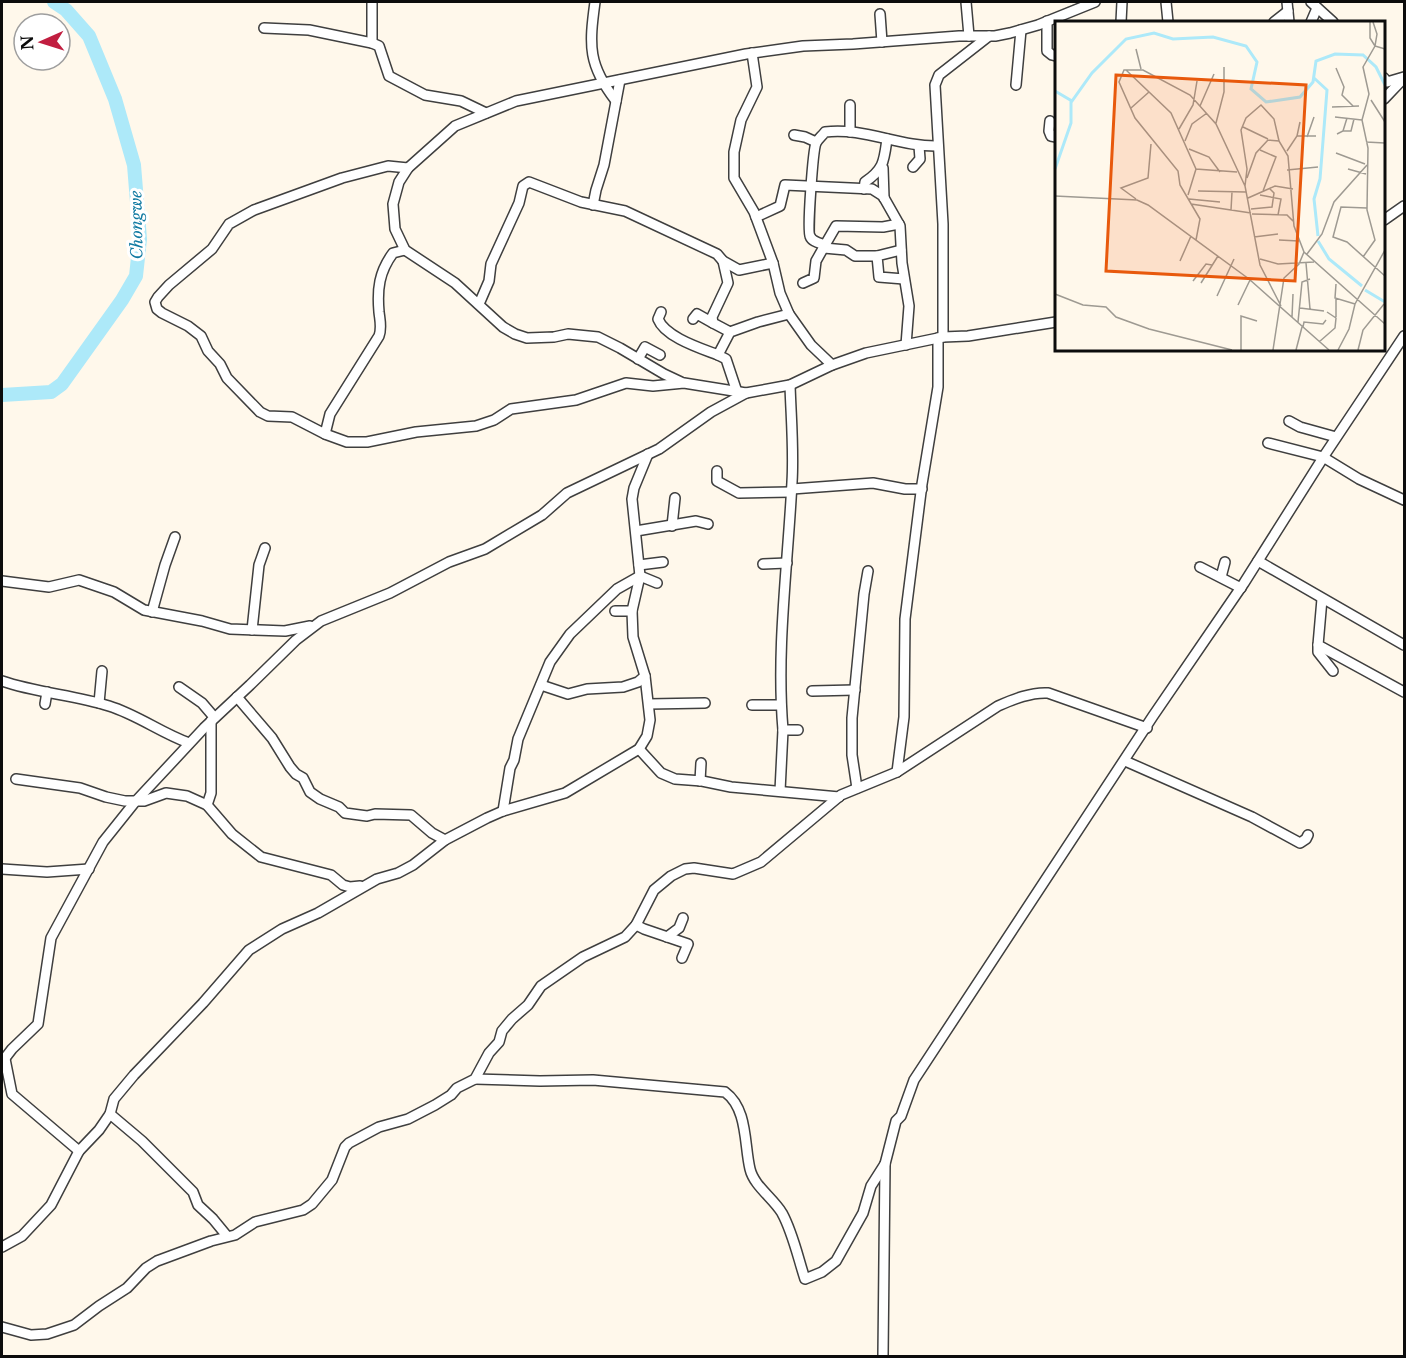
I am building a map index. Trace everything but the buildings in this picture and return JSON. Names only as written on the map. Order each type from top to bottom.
[{"type":"street","points":[[372,2],[372,43]]},
{"type":"street","points":[[595,2],[592,55],[603,84],[616,102]]},
{"type":"street","points":[[966,2],[969,36]]},
{"type":"street","points":[[684,383],[612,343],[588,335],[527,338],[503,327],[455,283],[405,250],[395,229],[393,204],[399,182],[408,168],[455,126],[516,101],[752,53],[803,46],[989,36],[1021,30],[1095,2]]},
{"type":"street","points":[[1121,21],[1122,2]]},
{"type":"street","points":[[1166,2],[1168,21]]},
{"type":"street","points":[[1311,21],[1314,5]]},
{"type":"street","points":[[1314,5],[1333,21]]},
{"type":"street","points":[[1275,21],[1287,6]]},
{"type":"street","points":[[1287,6],[1289,21]]},
{"type":"street","points":[[880,14],[882,42]]},
{"type":"street","points":[[1047,21],[1047,51],[1055,56]]},
{"type":"street","points":[[264,28],[309,30],[372,43],[379,46],[389,76],[425,95],[461,101],[486,113]]},
{"type":"street","points":[[1016,85],[1021,30]]},
{"type":"street","points":[[897,772],[904,717],[905,619],[938,387],[943,224],[935,85],[939,75],[989,36]]},
{"type":"street","points":[[752,53],[757,87],[741,120],[733,166],[736,185],[747,198],[756,217],[789,315],[812,345],[832,365]]},
{"type":"street","points":[[1385,80],[1387,82],[1404,77]]},
{"type":"street","points":[[1385,97],[1404,77]]},
{"type":"street","points":[[593,205],[604,165],[620,80]]},
{"type":"street","points":[[850,105],[850,132]]},
{"type":"street","points":[[1050,121],[1049,131],[1051,136],[1055,137]]},
{"type":"street","points":[[901,250],[877,256],[855,256],[846,250],[814,242],[809,235],[816,142],[825,132],[841,130],[920,146],[938,146]]},
{"type":"street","points":[[794,135],[816,142]]},
{"type":"street","points":[[884,198],[882,177],[887,139]]},
{"type":"street","points":[[913,167],[920,159],[920,146]]},
{"type":"street","points":[[864,189],[865,182],[878,173],[884,162]]},
{"type":"street","points":[[408,168],[388,166],[342,178],[254,210],[229,224],[212,249],[169,285],[155,303],[157,309],[179,320],[201,336],[208,351],[220,364],[227,378],[260,412],[268,416],[292,417],[325,434],[347,442],[367,442],[416,432],[476,426],[494,420],[511,409],[576,400],[626,383],[653,386],[684,383],[742,393],[790,385],[832,365],[866,353],[940,338],[968,336],[1055,322]]},
{"type":"street","points":[[479,304],[489,281],[491,264],[519,203],[525,183],[529,182],[593,205],[625,211],[717,254],[723,261],[739,270],[773,263]]},
{"type":"street","points":[[756,217],[780,206],[785,185],[872,189],[884,198],[899,224],[909,306],[906,345]]},
{"type":"street","points":[[1385,218],[1404,206]]},
{"type":"street","points":[[803,283],[814,278],[816,261],[836,226],[871,228],[899,224]]},
{"type":"street","points":[[325,434],[330,414],[379,336],[381,329],[378,290],[381,273],[393,253],[405,250]]},
{"type":"street","points":[[877,256],[879,277],[904,279]]},
{"type":"street","points":[[713,322],[712,317],[728,283],[723,261]]},
{"type":"street","points":[[661,312],[658,319],[661,327],[689,345],[726,359],[742,393]]},
{"type":"street","points":[[693,319],[697,314],[730,332]]},
{"type":"street","points":[[718,355],[730,332],[758,322],[789,315]]},
{"type":"street","points":[[883,1356],[885,1164],[896,1121],[901,1116],[914,1080],[1241,588],[1336,437],[1404,336]]},
{"type":"street","points":[[638,359],[645,346],[660,355]]},
{"type":"street","points":[[780,791],[783,730],[781,661],[791,490],[790,385]]},
{"type":"street","points":[[2,581],[49,587],[79,580],[114,592],[144,610],[230,629],[285,631],[312,626],[390,593],[449,562],[485,549],[542,515],[567,493],[648,454],[742,393]]},
{"type":"street","points":[[1289,421],[1300,427],[1336,437]]},
{"type":"street","points":[[1268,443],[1323,458],[1359,479],[1404,500]]},
{"type":"street","points":[[2,1247],[22,1236],[51,1205],[79,1151],[99,1130],[110,1114],[114,1099],[249,950],[282,929],[377,879],[398,873],[413,865],[445,840],[503,811],[565,793],[639,748],[647,736],[650,720],[645,676],[633,637],[632,611],[640,576],[632,499],[634,488],[648,454]]},
{"type":"street","points":[[717,471],[717,481],[739,493],[873,483],[905,489],[922,489]]},
{"type":"street","points":[[672,526],[675,498]]},
{"type":"street","points":[[636,531],[696,522],[708,524]]},
{"type":"street","points":[[152,612],[175,537]]},
{"type":"street","points":[[252,630],[259,565],[265,548]]},
{"type":"street","points":[[1258,561],[1404,645]]},
{"type":"street","points":[[639,565],[663,562]]},
{"type":"street","points":[[1221,577],[1225,562]]},
{"type":"street","points":[[763,564],[787,563]]},
{"type":"street","points":[[1200,567],[1241,588]]},
{"type":"street","points":[[857,788],[852,755],[855,690],[868,571]]},
{"type":"street","points":[[640,576],[657,583]]},
{"type":"street","points":[[503,811],[510,768],[518,739],[550,662],[570,634],[617,589],[640,576]]},
{"type":"street","points":[[1322,599],[1318,652],[1333,671]]},
{"type":"street","points":[[615,611],[632,611]]},
{"type":"street","points":[[79,1151],[12,1094],[3,1060],[38,1024],[51,938],[103,842],[135,801],[213,719],[312,626]]},
{"type":"street","points":[[1318,645],[1404,692]]},
{"type":"street","points":[[99,703],[102,672]]},
{"type":"street","points":[[541,685],[568,694],[587,688],[623,687],[638,682],[645,676]]},
{"type":"street","points":[[2,681],[25,689],[99,703],[128,713],[176,739],[189,743]]},
{"type":"street","points":[[179,687],[201,703],[213,719],[211,793],[207,805]]},
{"type":"street","points":[[812,691],[855,690]]},
{"type":"street","points":[[45,704],[47,692]]},
{"type":"street","points":[[475,1079],[489,1053],[499,1042],[502,1031],[528,1005],[542,986],[583,957],[626,937],[636,925],[654,890],[675,873],[694,868],[733,874],[761,862],[839,797],[897,772],[998,706],[1014,699],[1041,692],[1062,697],[1147,728]]},
{"type":"street","points":[[237,697],[272,738],[290,767],[303,778],[310,792],[320,799],[339,807],[345,813],[367,816],[375,814],[411,815],[432,833],[445,840]]},
{"type":"street","points":[[649,704],[705,703]]},
{"type":"street","points":[[752,705],[781,705]]},
{"type":"street","points":[[783,730],[798,730]]},
{"type":"street","points":[[639,748],[661,773],[675,779],[731,787],[839,797]]},
{"type":"street","points":[[1125,761],[1252,817],[1300,843],[1308,835]]},
{"type":"street","points":[[700,781],[701,763]]},
{"type":"street","points":[[16,779],[80,788],[106,797],[135,801],[144,801],[170,792],[187,795],[207,805],[232,834],[261,857],[332,875],[343,885],[350,887],[365,886]]},
{"type":"street","points":[[2,870],[47,872],[89,869]]},
{"type":"street","points":[[667,937],[679,928],[683,918]]},
{"type":"street","points":[[636,925],[688,944],[682,958]]},
{"type":"street","points":[[2,1327],[24,1334],[41,1335],[74,1325],[127,1288],[146,1268],[157,1261],[195,1246],[235,1235],[255,1222],[293,1213],[312,1204],[332,1180],[349,1143],[379,1127],[408,1119],[451,1095],[456,1088],[475,1079],[593,1080],[725,1092],[731,1096],[745,1129],[753,1176],[782,1213],[805,1279],[822,1272],[836,1261],[863,1213],[871,1186],[885,1164]]},
{"type":"street","points":[[110,1114],[142,1141],[193,1192],[198,1206],[227,1236]]},
{"type":"waterway","name":"Chongwe","points":[[2,395],[51,392],[62,384],[122,300],[136,276],[140,239],[134,165],[115,99],[89,36],[66,10],[54,2]]}]
